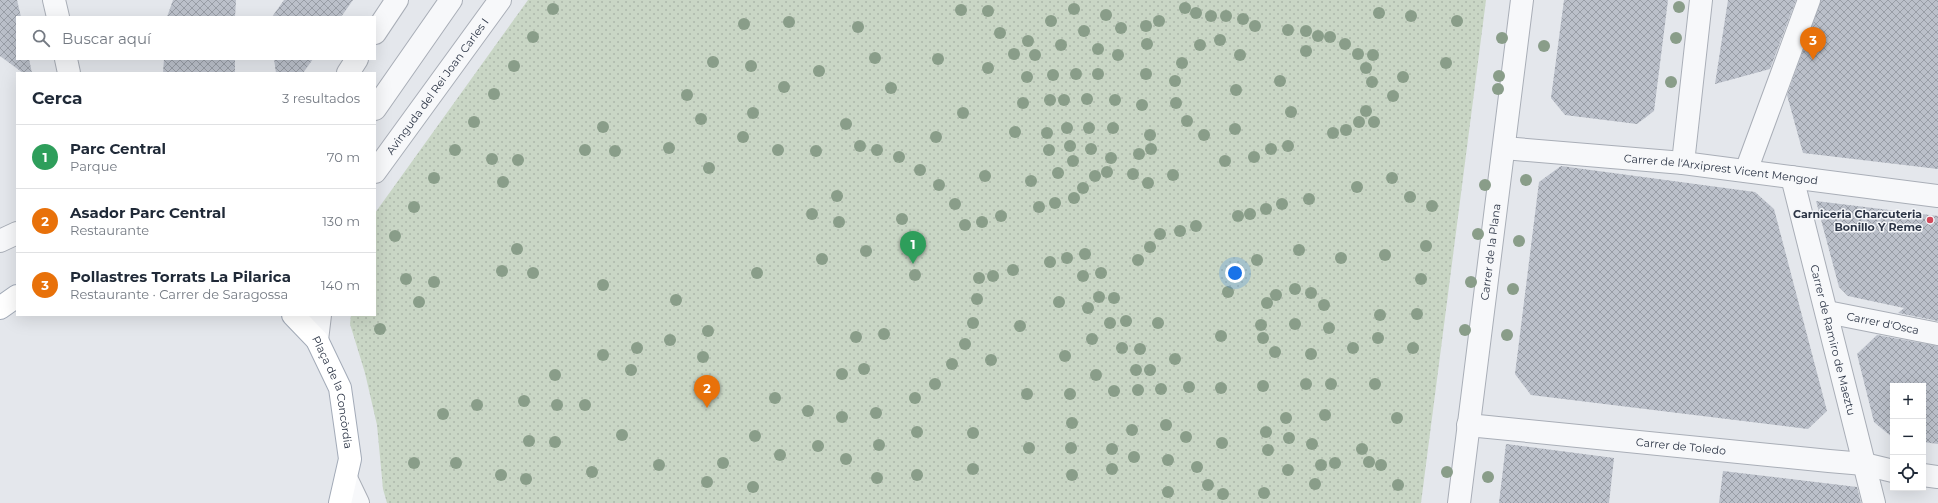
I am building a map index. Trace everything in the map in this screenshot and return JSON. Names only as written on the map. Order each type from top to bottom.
[{"type":"main road","name":"Plaça de la Concòrdia","points":[[294,316],[318,340],[340,388],[350,459],[340,503]]},
{"type":"street","points":[[54,0],[58,16]]},
{"type":"street","points":[[376,32],[397,0]]},
{"type":"street","points":[[376,108],[451,0]]},
{"type":"street","name":"Avinguda del Rei Joan Carles I","points":[[376,171],[500,0]]},
{"type":"street","name":"Carrer de la Plana","points":[[1458,503],[1522,0]]},
{"type":"street","points":[[1683,164],[1701,0]]},
{"type":"street","points":[[1746,171],[1809,0]]},
{"type":"street","points":[[66,60],[69,72]]},
{"type":"street","points":[[349,72],[356,60]]},
{"type":"street","name":"Carrer de l'Arxiprest Vicent Mengod","points":[[1504,148],[1683,164],[1938,196]]},
{"type":"street","name":"Carrer de Ramiro de Maeztu","points":[[1792,177],[1874,503]]},
{"type":"street","points":[[0,241],[16,233]]},
{"type":"street","name":"Carrer d'Osca","points":[[1827,312],[1938,334]]},
{"type":"street","points":[[318,340],[320,316]]},
{"type":"street","name":"Carrer de Toledo","points":[[1468,425],[1864,464],[1890,470]]},
{"type":"street","points":[[1926,476],[1938,478]]},
{"type":"street","points":[[346,478],[358,503]]},
{"type":"green space","points":[[528,0],[1486,0],[1421,503],[387,503],[383,489],[377,425],[365,373],[350,324],[351,316],[376,316],[376,212]]},
{"type":"building","points":[[0,0],[17,0],[21,16],[16,16],[16,60],[29,60],[32,72],[22,72],[0,56]]},
{"type":"building","points":[[173,0],[236,0],[235,16],[167,16]]},
{"type":"building","points":[[284,0],[353,0],[342,16],[273,16]]},
{"type":"building","points":[[1564,0],[1668,0],[1654,111],[1637,124],[1565,115],[1551,98]]},
{"type":"building","points":[[1728,0],[1796,0],[1770,69],[1715,84]]},
{"type":"building","points":[[1821,0],[1938,0],[1938,169],[1803,153],[1787,95]]},
{"type":"building","points":[[164,60],[235,60],[235,72],[163,72]]},
{"type":"building","points":[[274,60],[312,60],[304,72],[276,72]]},
{"type":"building","points":[[1561,166],[1755,192],[1774,209],[1827,411],[1808,429],[1531,395],[1515,374],[1539,182]]},
{"type":"building","points":[[1816,201],[1938,216],[1938,321],[1898,313],[1904,308],[1848,296],[1839,287]]},
{"type":"building","points":[[1877,335],[1938,346],[1938,444],[1926,442],[1926,383],[1890,383],[1890,435],[1874,422],[1857,354]]},
{"type":"building","points":[[1506,444],[1614,458],[1609,503],[1499,503]]},
{"type":"building","points":[[1723,471],[1857,487],[1861,503],[1719,503]]},
{"type":"place","name":"Pollastres Torrats La Pilarica","points":[[1813,60]]},
{"type":"place","name":"Carniceria Charcuteria Bonillo Y Reme","points":[[1930,220]]},
{"type":"place","name":"Parc Central","points":[[913,264]]},
{"type":"place","name":"Asador Parc Central","points":[[707,408]]}]
